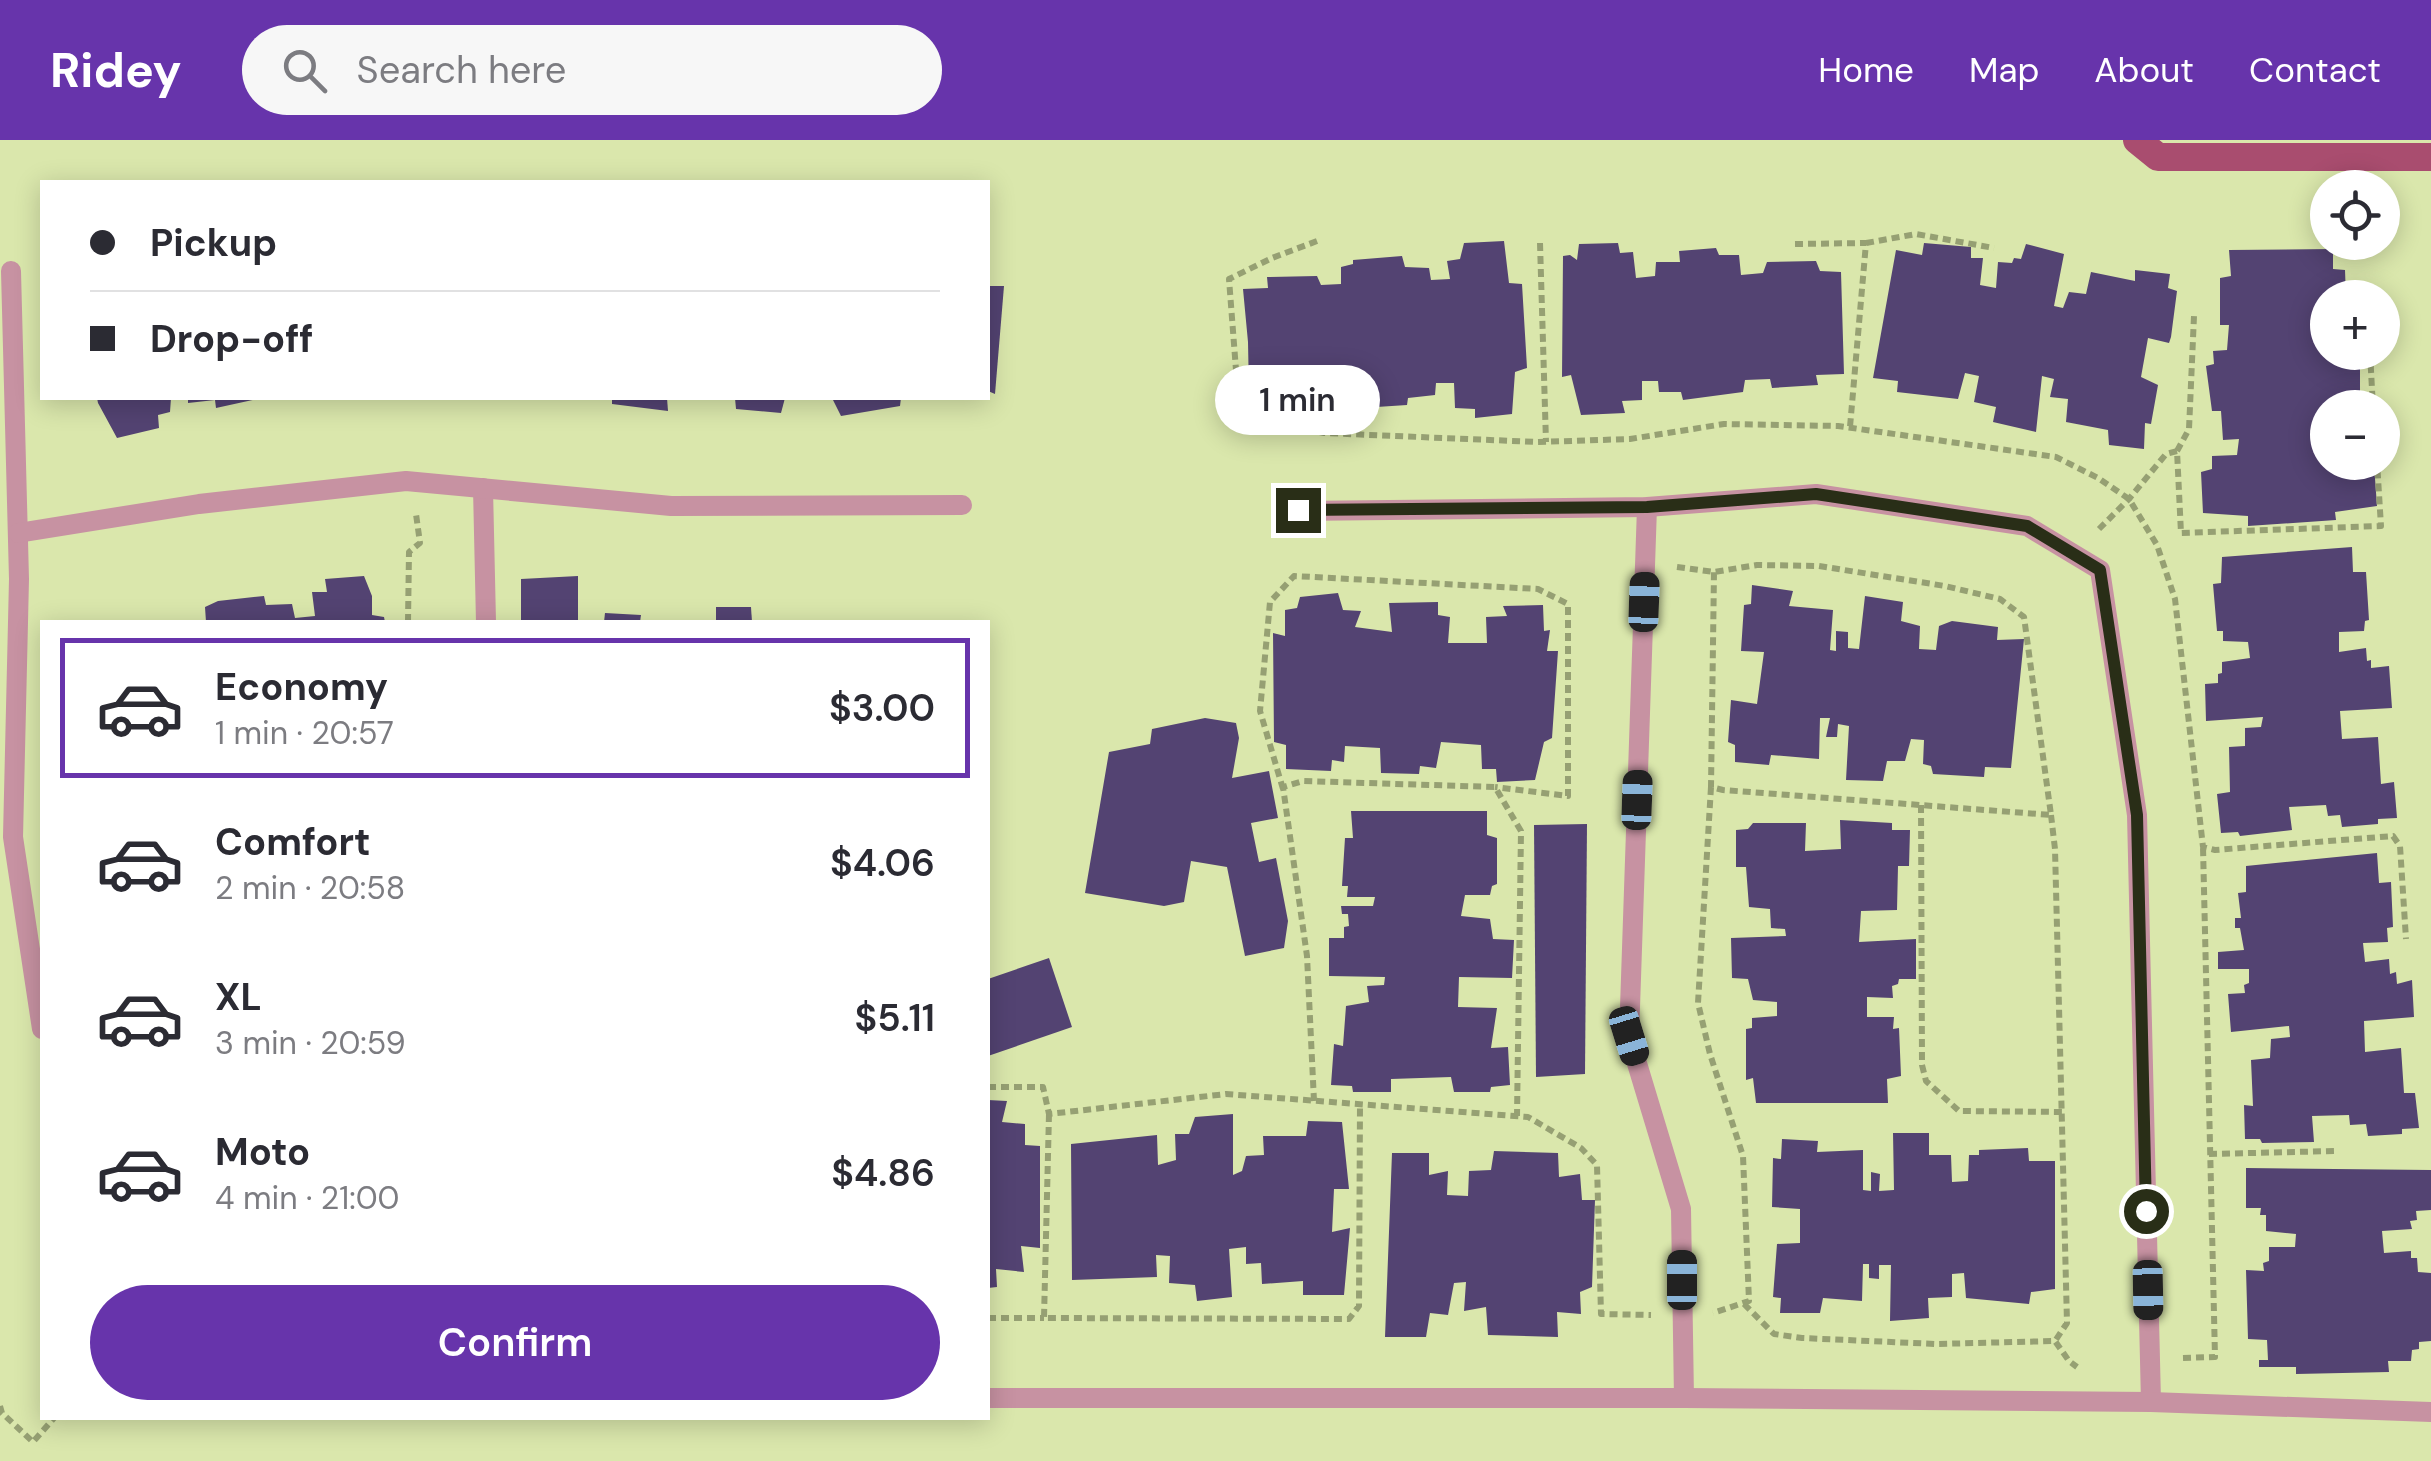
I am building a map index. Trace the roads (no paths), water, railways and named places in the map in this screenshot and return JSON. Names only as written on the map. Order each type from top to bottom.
[{"type":"main road","points":[[2138,140],[2158,157],[2431,157]]},
{"type":"lane","points":[[11,271],[18,532],[13,837],[40,1016]]},
{"type":"lane","points":[[18,532],[199,504],[411,481],[671,506],[962,505]]},
{"type":"lane","points":[[483,488],[486,620]]},
{"type":"lane","points":[[1298,510],[1647,507],[1816,494],[2027,526],[2100,570],[2137,815],[2151,1402]]},
{"type":"lane","points":[[1647,507],[1629,1036],[1681,1209],[1684,1398]]},
{"type":"lane","points":[[990,1398],[2151,1402],[2431,1412]]}]
